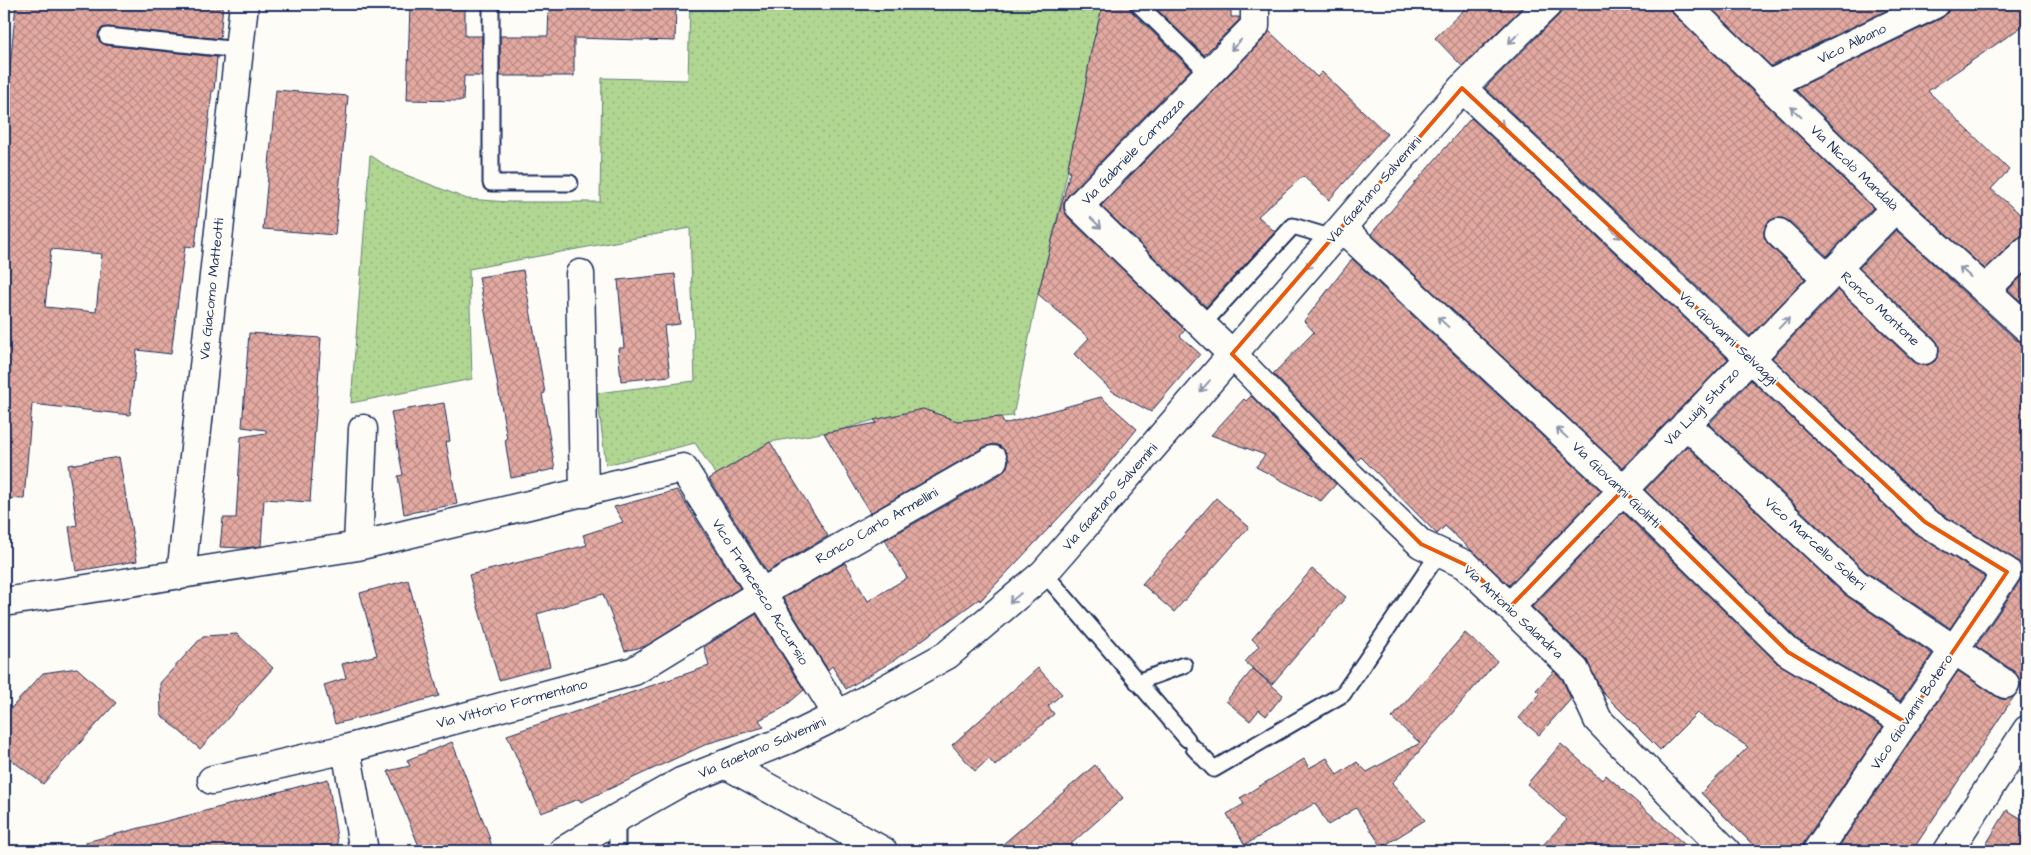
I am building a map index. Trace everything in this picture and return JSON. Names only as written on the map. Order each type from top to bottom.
[{"type":"street","name":"Via Giacomo Matteotti","points":[[181,575],[244,4]]},
{"type":"street","name":"Via Gabriele Carnazza","points":[[1232,354],[1079,206],[1255,26],[1255,4]]},
{"type":"street","name":"Via Gaetano Salvemini","points":[[563,851],[681,782],[789,739],[838,715],[947,655],[1044,573],[1462,88],[1548,4]]},
{"type":"street","name":"Via Nicolò Mandalà","points":[[1685,4],[1895,208],[2027,328]]},
{"type":"street","name":"Vico Albano","points":[[1768,84],[1935,4]]},
{"type":"street","name":"Via Giovanni Selvaggi","points":[[1462,88],[1925,522],[2006,572]]},
{"type":"street","name":"Via Luigi Sturzo","points":[[1510,607],[1895,208]]},
{"type":"street","name":"Via Giovanni Giolitti","points":[[1337,233],[1623,490],[1788,652],[1905,722]]},
{"type":"street","name":"Ronco Montone","points":[[1779,233],[1832,273],[1924,350]]},
{"type":"street","points":[[1985,290],[2027,250]]},
{"type":"street","points":[[4,602],[358,546],[584,493],[580,274]]},
{"type":"street","name":"Via Antonio Salandra","points":[[1232,354],[1350,476],[1421,544],[1466,565],[1575,670],[1598,720],[1726,851]]},
{"type":"street","name":"Vico Marcello Soleri","points":[[1686,424],[1854,583],[2005,684]]},
{"type":"street","points":[[358,546],[363,429]]},
{"type":"street","name":"Ronco Carlo Armellini","points":[[761,593],[993,460]]},
{"type":"street","name":"Vico Francesco Accursio","points":[[584,493],[683,468],[838,715]]},
{"type":"street","name":"Vico Giovanni Botero","points":[[1817,851],[2006,572]]},
{"type":"street","name":"Via Vittorio Formentano","points":[[212,780],[346,749],[634,671],[761,593]]},
{"type":"street","points":[[1948,851],[2027,730]]},
{"type":"street","points":[[346,749],[364,851]]},
{"type":"street","points":[[725,764],[883,851]]},
{"type":"lane","points":[[490,4],[491,183],[570,183]]},
{"type":"lane","points":[[1138,4],[1209,73]]},
{"type":"lane","points":[[107,36],[239,50]]},
{"type":"lane","points":[[1202,325],[1293,226],[1337,233]]},
{"type":"lane","points":[[1044,573],[1190,744],[1214,769],[1343,694],[1439,553]]},
{"type":"lane","points":[[1137,682],[1184,665]]},
{"type":"lane","points":[[617,818],[617,851]]},
{"type":"highlighted area","points":[[1462,88],[1925,522],[2007,572],[1905,722],[1788,652],[1623,490],[1510,607],[1466,565],[1421,544],[1232,354]]},
{"type":"green space","points":[[690,4],[1103,4],[1057,220],[1038,294],[1013,416],[957,421],[923,409],[844,429],[770,442],[716,475],[695,443],[606,465],[597,393],[695,381],[690,228],[469,269],[472,379],[351,403],[370,155],[391,169],[467,199],[508,202],[600,202],[602,78],[688,80]]},
{"type":"building","points":[[16,4],[223,4],[220,39],[108,27],[99,31],[99,40],[106,45],[217,57],[195,247],[185,246],[171,354],[137,350],[130,415],[32,404],[24,499],[4,498],[4,129]],"holes":[[[51,249],[102,254],[96,312],[45,307]]]},
{"type":"building","points":[[410,4],[465,4],[465,36],[482,36],[482,76],[464,76],[463,101],[407,100]]},
{"type":"building","points":[[549,4],[676,4],[675,41],[574,38],[574,76],[500,76],[500,36],[548,36]]},
{"type":"building","points":[[1103,4],[1129,4],[1131,11],[1191,69],[1068,195],[1064,203],[1064,211],[1068,217],[1185,330],[1180,336],[1200,354],[1151,412],[1112,391],[1074,354],[1089,338],[1038,294],[1070,172],[1067,170],[1083,100],[1091,51]]},
{"type":"building","points":[[1151,4],[1231,4],[1231,17],[1239,17],[1239,20],[1204,55]]},
{"type":"building","points":[[1470,4],[1526,4],[1462,66],[1435,38]]},
{"type":"building","points":[[1563,4],[1670,4],[1670,9],[1674,15],[1873,208],[1827,256],[1789,221],[1775,218],[1768,222],[1764,230],[1764,237],[1768,244],[1805,279],[1750,336],[1485,88],[1559,15],[1563,9]]},
{"type":"building","points":[[1707,4],[1900,4],[1771,66]]},
{"type":"building","points":[[1950,4],[2027,4],[2027,23],[1928,91],[2009,170],[1991,189],[2027,220],[2027,235],[2016,239],[1985,269],[1906,197],[1795,89],[1942,18],[1948,12]]},
{"type":"building","points":[[1269,31],[1317,77],[1322,72],[1387,134],[1329,200],[1303,176],[1258,216],[1275,232],[1206,307],[1101,206],[1266,37]]},
{"type":"building","points":[[276,90],[348,96],[335,235],[263,229]]},
{"type":"building","points":[[1471,118],[1728,359],[1622,468],[1371,234]]},
{"type":"building","points":[[1896,230],[2016,340],[2027,343],[2027,677],[2019,689],[2019,678],[2014,671],[1976,646],[2020,581],[2023,572],[2021,564],[1935,510],[1772,358],[1838,290],[1914,362],[1920,365],[1928,365],[1935,361],[1939,353],[1939,345],[1935,339],[1859,268]]},
{"type":"building","points":[[1352,259],[1601,491],[1509,585],[1445,526],[1437,534],[1361,457],[1357,461],[1273,374],[1314,332],[1304,321]]},
{"type":"building","points":[[523,270],[545,393],[542,394],[555,469],[511,478],[505,440],[507,439],[479,277]]},
{"type":"building","points":[[2027,271],[2027,307],[2008,290]]},
{"type":"building","points":[[675,274],[680,324],[664,326],[670,376],[621,381],[618,348],[624,348],[618,280]]},
{"type":"building","points":[[249,333],[321,338],[310,502],[264,499],[261,546],[243,548],[220,547],[223,518],[236,518],[241,437],[266,433],[266,430],[242,427]]},
{"type":"building","points":[[1751,380],[1914,533],[1985,577],[1950,628],[1865,571],[1709,424]]},
{"type":"building","points":[[1251,396],[1336,484],[1321,501],[1256,467],[1265,455],[1211,435],[1244,399],[1246,401]]},
{"type":"building","points":[[1101,397],[1137,429],[1102,472],[980,601],[979,599],[893,661],[846,689],[832,666],[828,670],[783,598],[845,563],[868,601],[907,578],[885,540],[1001,474],[1007,467],[1009,460],[1006,452],[1000,446],[994,444],[986,446],[870,513],[824,433],[877,423],[874,420],[923,409],[957,421],[1001,417],[1004,424]]},
{"type":"building","points":[[444,403],[450,441],[446,442],[457,504],[404,514],[398,476],[403,475],[391,412]]},
{"type":"building","points":[[770,442],[828,536],[767,572],[709,479]]},
{"type":"building","points":[[1687,446],[1844,594],[1932,654],[1900,701],[1798,640],[1645,490]]},
{"type":"building","points":[[119,457],[137,561],[76,571],[69,527],[77,525],[68,465]]},
{"type":"building","points":[[677,490],[740,588],[646,646],[625,651],[603,594],[537,614],[550,666],[499,680],[469,575],[587,545],[583,535],[623,522],[614,507]]},
{"type":"building","points":[[1216,498],[1249,527],[1174,612],[1142,584]]},
{"type":"building","points":[[1623,512],[1777,663],[1883,727],[1804,842],[1802,851],[1759,851],[1701,793],[1748,747],[1697,713],[1660,750],[1603,693],[1586,659],[1532,607]]},
{"type":"building","points":[[1312,569],[1346,597],[1272,684],[1245,662],[1259,646],[1252,639]]},
{"type":"building","points":[[408,580],[439,696],[335,724],[324,685],[346,678],[342,664],[377,655],[360,593]]},
{"type":"building","points":[[756,614],[804,690],[783,708],[759,720],[764,727],[709,743],[581,802],[579,799],[541,813],[507,735],[709,666],[704,647]]},
{"type":"building","points":[[1465,633],[1497,661],[1392,783],[1425,820],[1382,847],[1356,808],[1328,825],[1315,803],[1245,845],[1227,814],[1244,804],[1240,798],[1304,759],[1309,768],[1327,758],[1337,775],[1357,762],[1367,772],[1420,743],[1392,718]]},
{"type":"building","points":[[237,634],[273,668],[200,749],[161,715],[160,683],[203,636]]},
{"type":"building","points":[[77,668],[116,703],[43,784],[5,755],[4,716],[43,673]]},
{"type":"building","points":[[1038,668],[1062,694],[1048,706],[1054,714],[995,766],[989,759],[975,771],[952,745]]},
{"type":"building","points":[[1253,669],[1283,695],[1266,716],[1259,710],[1250,721],[1226,701]]},
{"type":"building","points":[[1554,671],[1562,679],[1571,699],[1539,735],[1519,718],[1540,694],[1536,690]]},
{"type":"building","points":[[1958,671],[2004,700],[2015,695],[1912,851],[1836,851]]},
{"type":"building","points":[[452,742],[488,833],[493,851],[421,851],[388,771],[410,766],[407,760]]},
{"type":"building","points":[[1561,744],[1602,780],[1606,775],[1692,851],[1537,851],[1567,820],[1527,784]]},
{"type":"building","points":[[1095,765],[1123,798],[1063,851],[995,851]]},
{"type":"building","points":[[328,779],[339,851],[87,851],[86,842]]},
{"type":"building","points":[[2007,810],[2027,822],[2027,851],[1982,851]]}]
